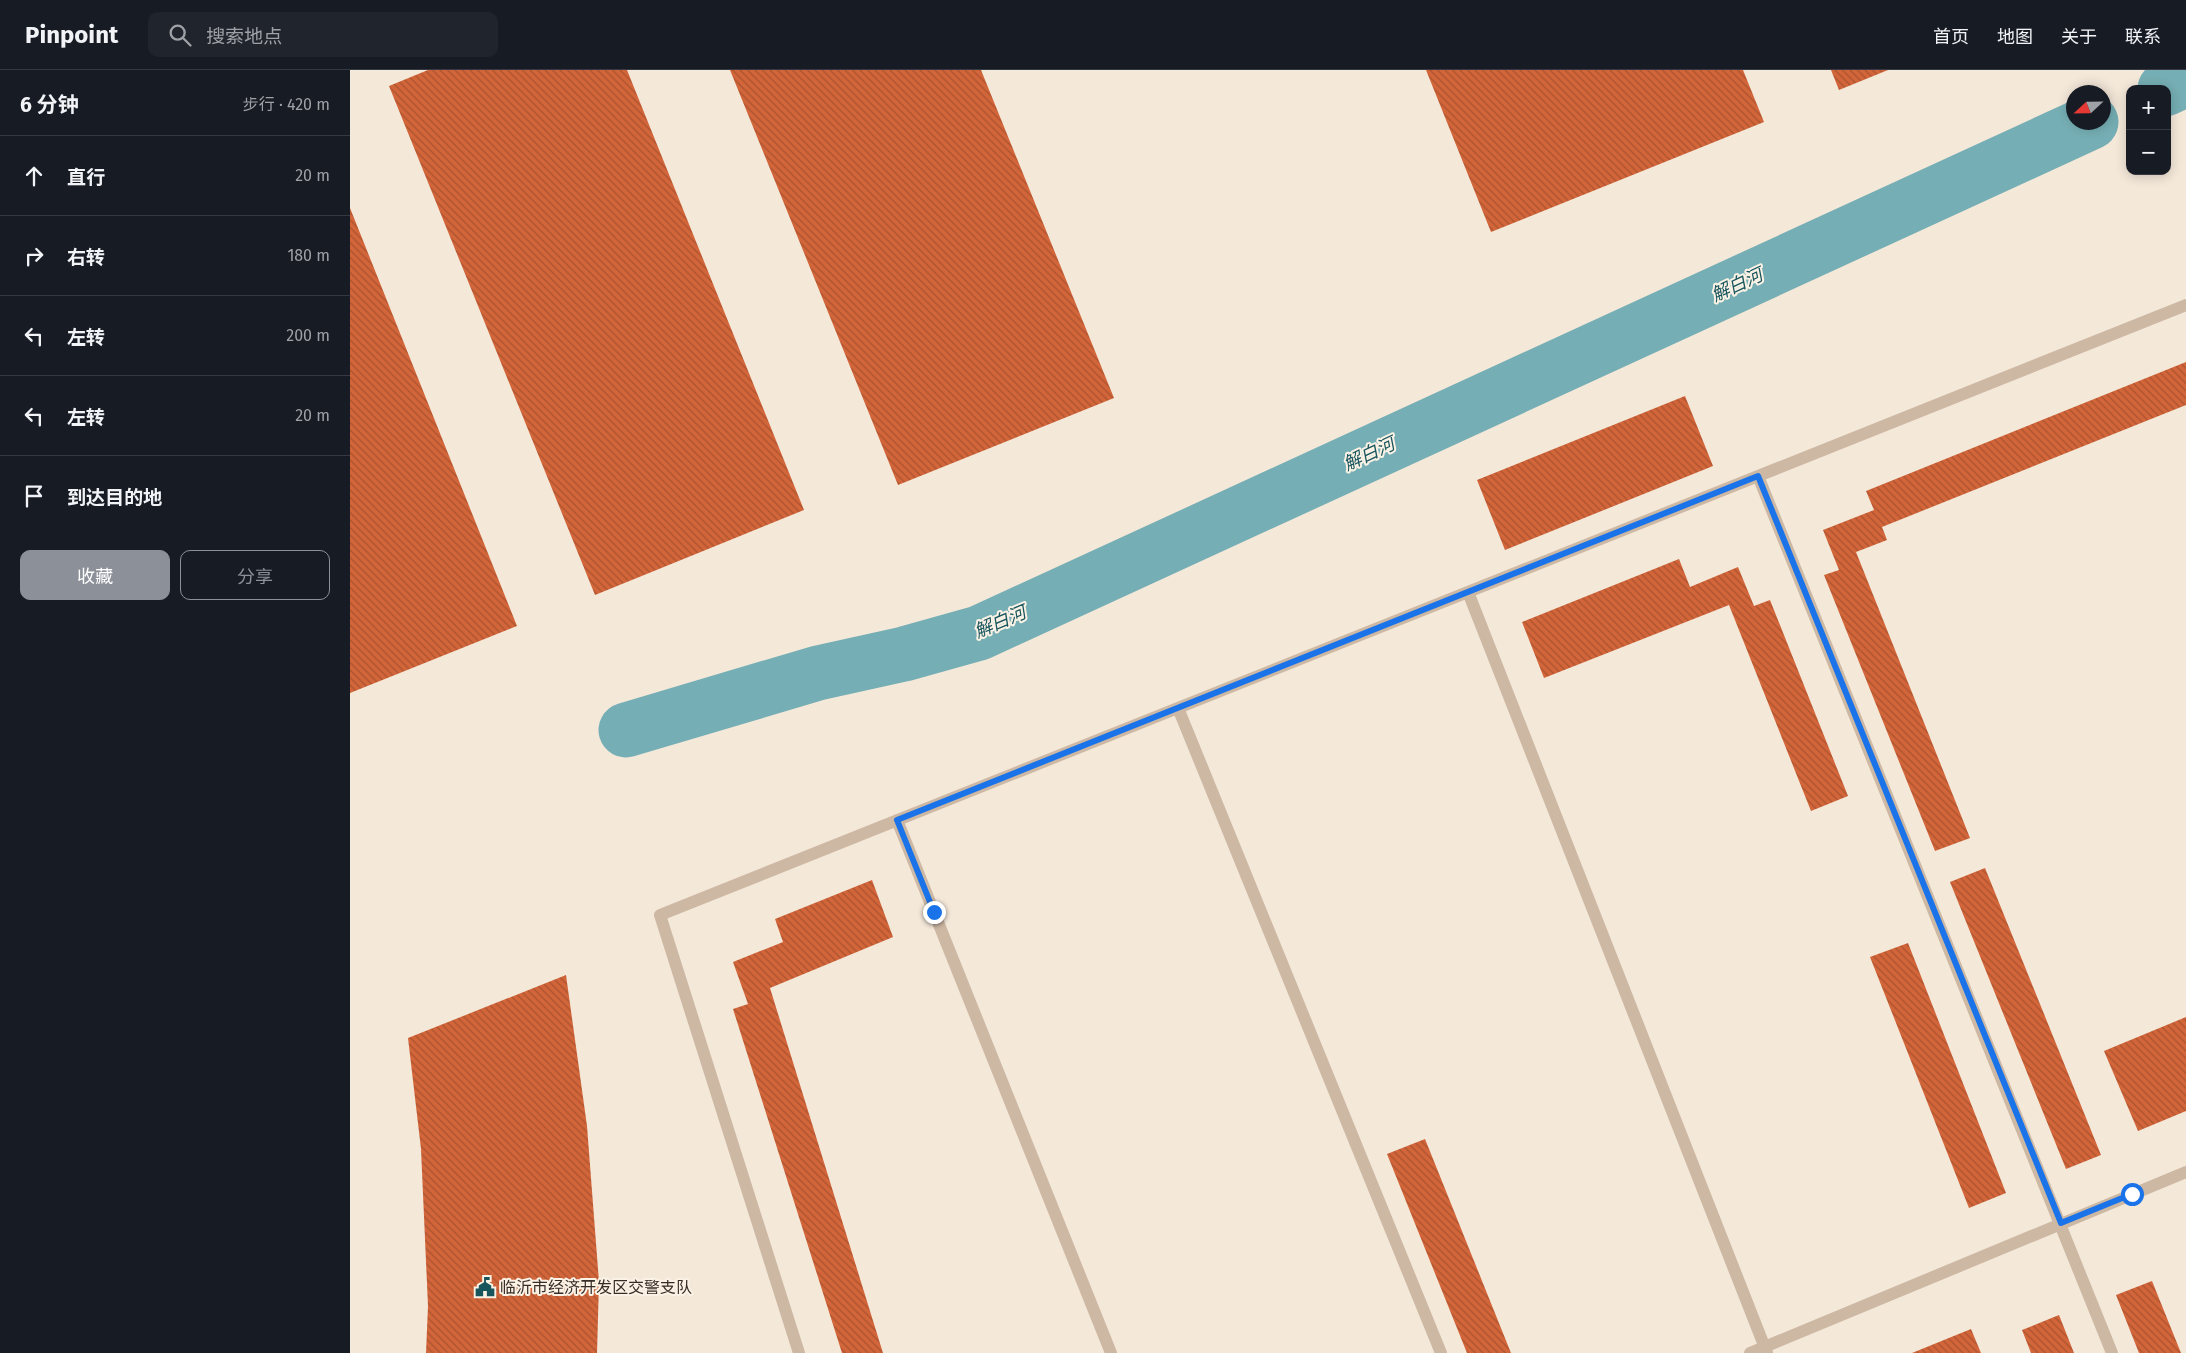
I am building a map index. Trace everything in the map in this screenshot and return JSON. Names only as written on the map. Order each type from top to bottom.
[{"type":"lane","points":[[799,1353],[660,915],[2186,304]]},
{"type":"lane","points":[[1758,476],[2112,1353]]},
{"type":"lane","points":[[1468,592],[1765,1350]]},
{"type":"lane","points":[[1178,708],[1441,1353]]},
{"type":"lane","points":[[897,820],[1111,1353]]},
{"type":"lane","points":[[1750,1353],[1765,1350],[2061,1223],[2186,1172]]},
{"type":"building","points":[[428,70],[627,70],[804,510],[595,595],[389,86]]},
{"type":"building","points":[[730,70],[981,70],[1114,398],[898,485]]},
{"type":"building","points":[[1426,70],[1743,70],[1764,122],[1491,232]]},
{"type":"building","points":[[1831,70],[1888,70],[1839,90]]},
{"type":"building","points":[[350,208],[517,626],[350,693]]},
{"type":"building","points":[[2186,362],[2186,405],[1882,527],[1887,540],[1856,552],[1970,838],[1935,851],[1824,575],[1839,570],[1823,530],[1874,510],[1866,491]]},
{"type":"building","points":[[1685,396],[1713,466],[1505,550],[1477,480]]},
{"type":"building","points":[[1679,559],[1690,587],[1738,567],[1754,606],[1770,600],[1848,796],[1811,811],[1729,605],[1544,678],[1522,622]]},
{"type":"building","points":[[1985,868],[2101,1155],[2066,1169],[1950,882]]},
{"type":"building","points":[[872,880],[893,937],[770,988],[883,1353],[842,1353],[733,1009],[748,1004],[733,962],[783,942],[775,919]]},
{"type":"building","points":[[1908,943],[2006,1193],[1969,1208],[1870,957]]},
{"type":"building","points":[[566,975],[587,1126],[599,1282],[597,1353],[426,1353],[428,1306],[421,1149],[408,1038]]},
{"type":"building","points":[[2186,1017],[2186,1111],[2138,1131],[2104,1051]]},
{"type":"building","points":[[1425,1139],[1511,1353],[1467,1353],[1387,1154]]},
{"type":"building","points":[[2152,1281],[2181,1353],[2139,1353],[2116,1295]]},
{"type":"building","points":[[2059,1315],[2074,1353],[2031,1353],[2022,1330]]},
{"type":"building","points":[[1971,1329],[1981,1353],[1912,1353]]},
{"type":"waterway","name":"解白河","points":[[2171,86],[2186,79]]},
{"type":"waterway","name":"解白河","points":[[626,730],[818,673],[904,654],[979,633],[2074,130]]},
{"type":"place","name":"临沂市经济开发区交警支队","points":[[485,1287]]},
{"type":"route","points":[[934,912],[897,820],[1758,476],[2061,1223],[2132,1194]]}]
